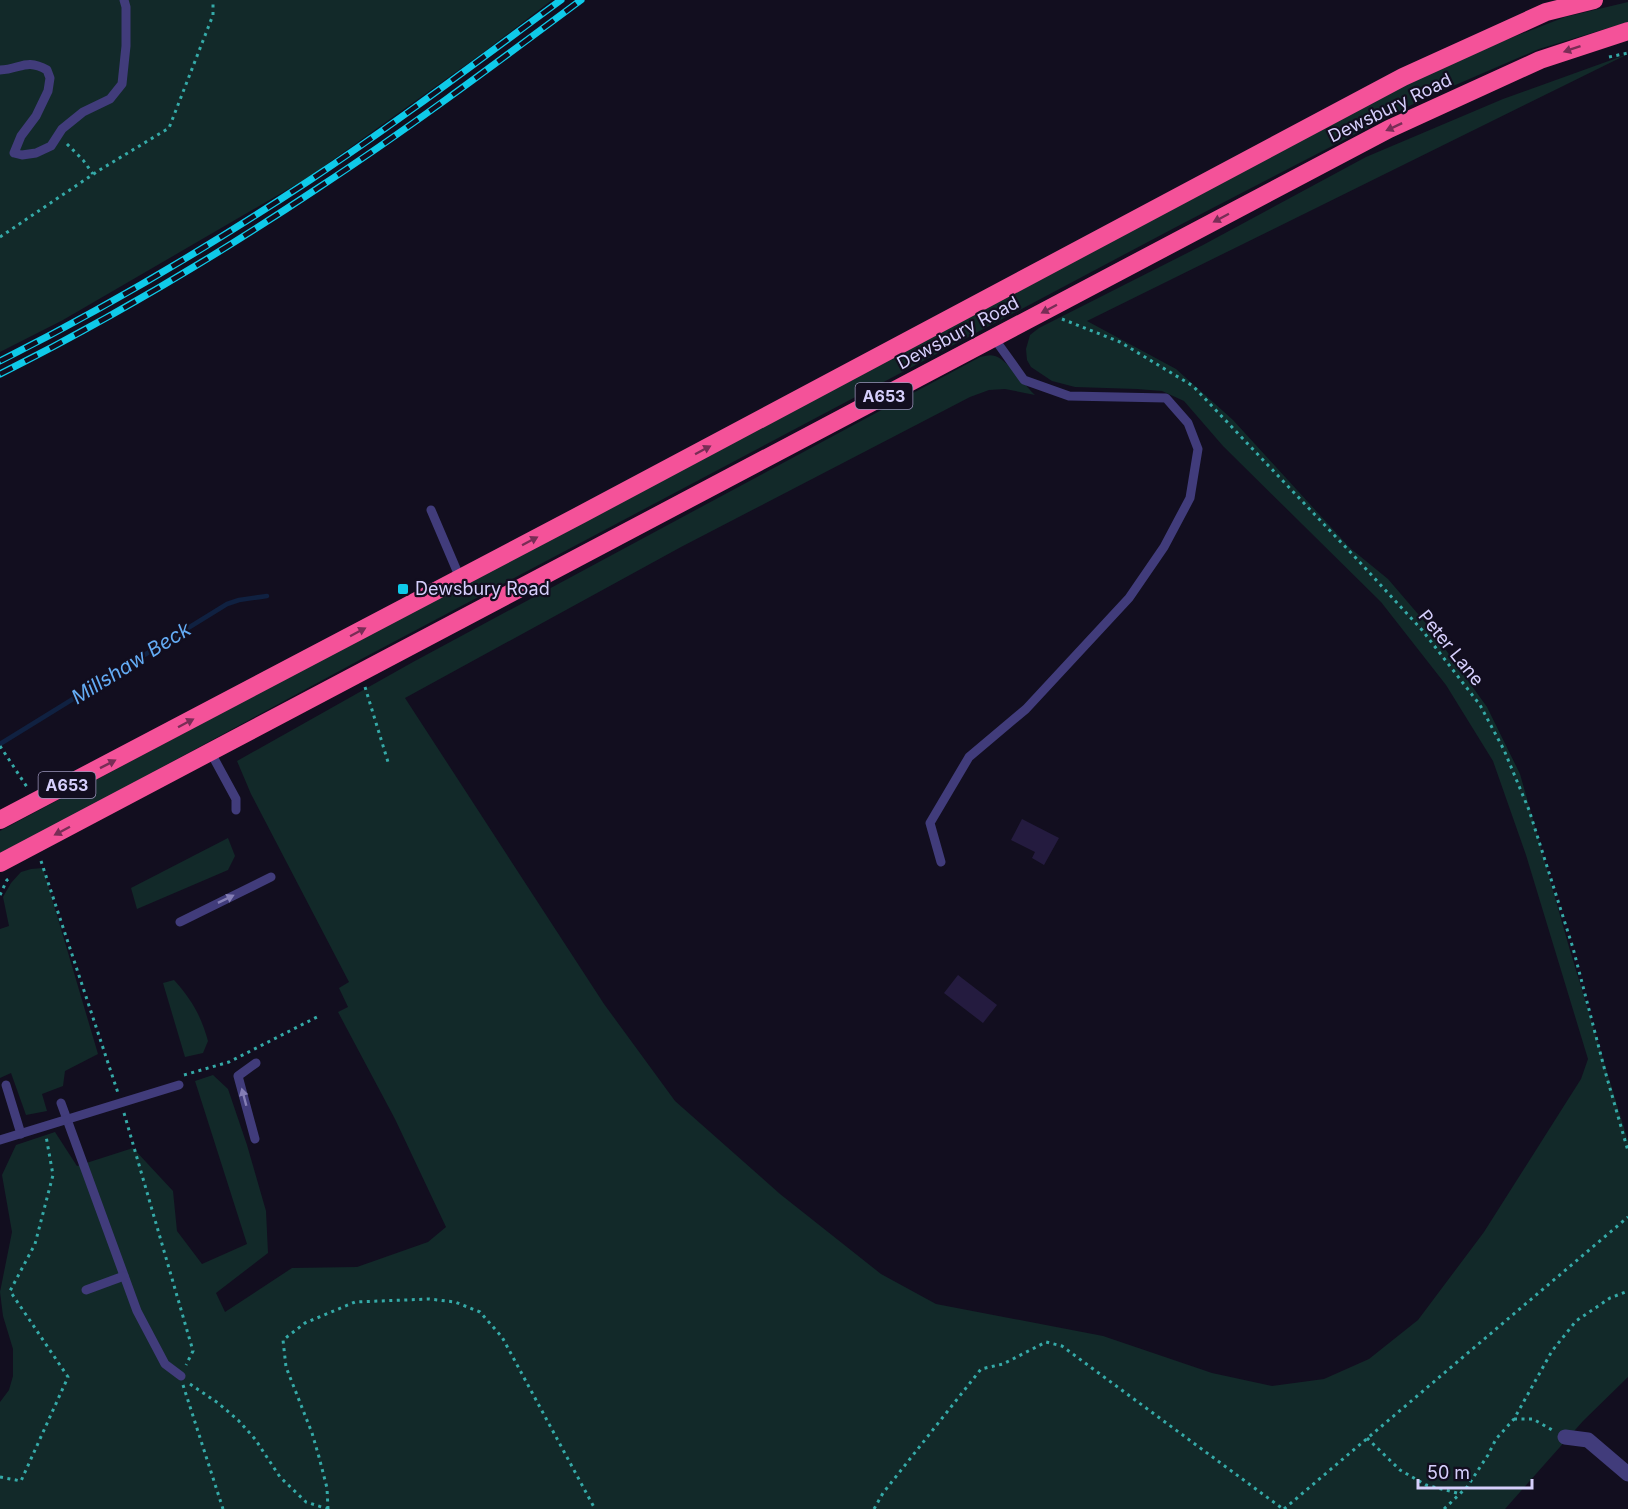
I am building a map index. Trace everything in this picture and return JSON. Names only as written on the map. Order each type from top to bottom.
[{"type":"highway","name":"Dewsbury Road","points":[[0,820],[1403,77],[1546,12],[1594,0]]},
{"type":"highway","name":"Dewsbury Road","points":[[0,863],[1389,129],[1540,60],[1628,31]]},
{"type":"street","points":[[1564,1437],[1588,1440],[1628,1474]]},
{"type":"lane","points":[[0,70],[25,64],[37,64],[47,70],[50,78],[48,91],[36,116],[21,136],[14,153],[22,155],[36,153],[51,146],[62,129],[83,112],[110,99],[122,84],[126,46],[124,0]]},
{"type":"lane","points":[[941,862],[930,824],[969,757],[1026,709],[1129,598],[1164,547],[1190,498],[1198,449],[1188,423],[1166,398],[1069,396],[1024,380],[994,338]]},
{"type":"lane","points":[[431,510],[460,578]]},
{"type":"lane","points":[[211,753],[236,799],[236,810]]},
{"type":"lane","points":[[180,922],[271,877]]},
{"type":"lane","points":[[255,1139],[238,1076],[256,1063]]},
{"type":"lane","points":[[6,1085],[21,1134]]},
{"type":"lane","points":[[0,1140],[179,1085]]},
{"type":"lane","points":[[61,1103],[137,1311],[165,1364],[181,1376]]},
{"type":"lane","points":[[86,1290],[124,1276]]},
{"type":"path","points":[[0,237],[93,174],[169,128],[213,15],[213,0]]},
{"type":"path","points":[[1609,57],[1628,53]]},
{"type":"path","points":[[58,135],[83,160],[93,174]]},
{"type":"path","name":"Peter Lane","points":[[1044,312],[1119,342],[1193,386],[1422,630],[1480,705],[1504,750],[1528,810],[1573,948],[1628,1151]]},
{"type":"path","points":[[361,673],[388,762]]},
{"type":"path","points":[[0,746],[36,801]]},
{"type":"path","points":[[41,861],[121,1103],[193,1351],[181,1376],[223,1509]]},
{"type":"path","points":[[0,1477],[21,1481],[68,1377],[10,1291],[35,1244],[53,1175],[44,1127]]},
{"type":"path","points":[[873,1509],[883,1493],[981,1369],[1002,1364],[1046,1342],[1062,1346],[1283,1509],[1628,1217]]},
{"type":"path","points":[[1444,1509],[1461,1494],[1488,1455],[1496,1438],[1514,1419],[1552,1351],[1576,1321],[1610,1298],[1628,1291]]},
{"type":"path","points":[[181,1376],[238,1420],[261,1448],[280,1477],[306,1502],[328,1509],[327,1488],[320,1457],[286,1367],[284,1340],[305,1323],[355,1302],[429,1299],[455,1302],[480,1312],[502,1337],[595,1509]]},
{"type":"path","points":[[1514,1419],[1533,1419],[1564,1437]]},
{"type":"path","points":[[1366,1438],[1400,1470],[1426,1485],[1461,1494]]},
{"type":"green space","points":[[0,0],[552,0],[484,52],[309,177],[63,320],[0,352]]},
{"type":"green space","points":[[1628,2],[1628,22],[1539,49],[1423,99],[1178,226],[367,656],[0,855],[0,831],[1436,67],[1565,17]]},
{"type":"green space","points":[[1628,54],[1087,321],[1176,369],[1233,420],[1350,548],[1388,579],[1430,628],[1487,707],[1520,774],[1569,947],[1628,1141],[1628,1377],[1583,1421],[1505,1509],[0,1509],[0,1402],[9,1390],[13,1376],[13,1349],[3,1316],[0,1292],[12,1232],[2,1175],[16,1145],[55,1132],[77,1166],[133,1148],[173,1191],[177,1231],[202,1264],[247,1244],[195,1081],[213,1075],[228,1089],[266,1211],[268,1253],[216,1293],[225,1312],[292,1268],[357,1267],[428,1242],[446,1227],[395,1119],[338,1012],[348,1007],[339,988],[349,982],[251,794],[237,761],[413,662],[980,357],[988,355],[1005,362],[1035,395],[1005,389],[989,390],[970,397],[681,547],[405,698],[604,1004],[675,1101],[780,1194],[881,1274],[936,1304],[1103,1336],[1212,1373],[1272,1386],[1324,1379],[1369,1359],[1418,1320],[1484,1232],[1581,1079],[1588,1059],[1526,855],[1493,761],[1446,685],[1381,602],[1223,446],[1184,401],[1162,391],[1075,387],[1052,381],[1031,367],[1027,360],[1026,349],[1030,335],[1039,328],[1203,245],[1366,157],[1503,99]]},
{"type":"green space","points":[[228,838],[235,856],[228,870],[137,909],[131,888]]},
{"type":"green space","points":[[43,868],[98,1054],[65,1071],[63,1086],[42,1094],[47,1111],[26,1115],[11,1073],[0,1078],[0,929],[9,926],[3,897],[11,883],[21,872]]},
{"type":"green space","points":[[174,980],[191,1001],[202,1024],[208,1041],[203,1053],[185,1057],[163,983]]},
{"type":"building","points":[[1022,819],[1059,838],[1044,865],[1032,858],[1035,852],[1011,840]]},
{"type":"building","points":[[958,975],[997,1005],[983,1023],[944,993]]},
{"type":"waterway","name":"Millshaw Beck","points":[[0,744],[227,604],[267,596]]},
{"type":"railway","points":[[0,361],[119,297],[272,205],[437,92],[561,0]]},
{"type":"railway","points":[[0,374],[122,309],[280,213],[352,166],[581,0]]},
{"type":"place","name":"Dewsbury Road","points":[[403,589]]}]
